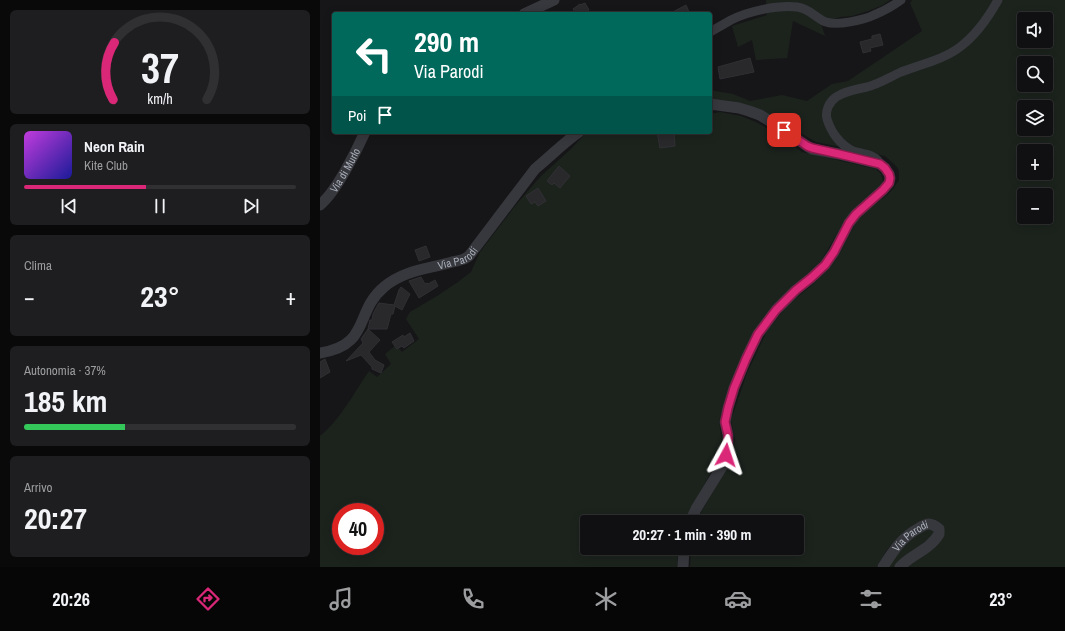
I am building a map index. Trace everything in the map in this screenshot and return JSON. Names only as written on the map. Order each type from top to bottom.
[{"type":"street","points":[[528,12],[554,0]]},
{"type":"street","points":[[712,31],[732,20],[766,9],[796,7],[806,9],[826,22],[844,23],[874,16],[901,0]]},
{"type":"street","points":[[693,515],[723,465],[728,445],[728,435],[725,422],[728,408],[734,388],[758,334],[776,310],[796,290],[825,265],[834,252],[849,223],[856,214],[889,183],[889,174],[876,158],[853,150],[838,140],[826,116],[827,108],[835,98],[849,91],[868,87],[946,56],[960,47],[981,27],[998,0]]},
{"type":"street","points":[[712,104],[749,110],[760,115],[812,148],[880,164]]},
{"type":"street","name":"Via di Murlo","points":[[320,205],[332,192],[364,134]]},
{"type":"street","name":"Via Parodi","points":[[320,353],[338,349],[352,339],[360,327],[374,296],[392,280],[412,271],[444,265],[469,256],[535,169],[559,147],[576,134]]},
{"type":"street","name":"Via Parodi","points":[[883,567],[895,548],[910,533],[925,525],[934,525],[939,531],[938,537],[900,567]]},
{"type":"street","points":[[683,567],[684,555]]},
{"type":"shaded area","points":[[766,0],[890,0],[883,5],[868,11],[852,16],[840,17],[821,24],[825,36],[793,21],[787,58],[756,60],[752,40],[738,47],[732,26],[767,15]]},
{"type":"shaded area","points":[[912,0],[1065,0],[1065,567],[907,567],[937,546],[944,536],[944,527],[937,520],[926,519],[914,524],[903,533],[888,548],[877,567],[690,567],[691,555],[804,555],[804,515],[700,515],[730,462],[735,440],[731,420],[747,373],[767,331],[790,303],[831,267],[859,217],[887,195],[899,180],[899,171],[897,167],[885,156],[816,142],[776,117],[722,100],[712,100],[712,90],[733,94],[750,101],[782,95],[807,101],[832,84],[848,81],[922,31],[910,3]]},
{"type":"shaded area","points":[[720,112],[741,116],[758,123],[782,137],[802,152],[876,169],[881,174],[883,181],[879,187],[858,205],[846,218],[821,261],[773,306],[753,332],[725,399],[719,421],[722,443],[717,461],[688,515],[580,515],[580,555],[677,555],[678,567],[320,567],[320,436],[334,422],[369,371],[377,377],[391,364],[385,354],[396,345],[402,352],[419,339],[406,319],[410,312],[437,296],[471,272],[480,252],[515,206],[541,176],[586,134],[712,134],[712,114]]},
{"type":"shaded area","points":[[931,528],[934,532],[933,535],[895,567],[889,567],[906,543],[924,530]]},
{"type":"building","points":[[585,3],[589,10],[586,12],[575,12],[573,9]]},
{"type":"building","points":[[686,5],[689,12],[673,12]]},
{"type":"building","points":[[880,34],[883,45],[870,48],[871,51],[863,53],[860,42],[872,39],[872,36]]},
{"type":"building","points":[[750,58],[754,72],[720,79],[718,67]]},
{"type":"building","points":[[657,134],[674,134],[675,146],[660,148]]},
{"type":"building","points":[[559,166],[570,176],[560,188],[554,183],[552,185],[547,181]]},
{"type":"building","points":[[538,188],[546,201],[538,206],[535,202],[531,204],[526,196]]},
{"type":"building","points":[[426,246],[430,257],[419,261],[415,250]]},
{"type":"building","points":[[421,277],[425,284],[435,280],[438,286],[419,298],[409,281]]},
{"type":"building","points":[[401,287],[410,294],[402,310],[395,306],[387,329],[368,329],[370,320],[372,320],[373,314],[379,303],[394,305]]},
{"type":"building","points":[[368,329],[380,340],[369,352],[375,360],[384,365],[381,373],[372,369],[372,367],[361,355],[346,361],[363,343],[361,339]]},
{"type":"building","points":[[410,333],[414,341],[404,348],[402,346],[397,349],[392,342],[403,335],[404,337]]},
{"type":"building","points":[[325,359],[330,372],[320,378],[320,362]]},
{"type":"route","points":[[726,455],[728,435],[725,422],[728,408],[734,388],[758,334],[776,310],[796,290],[825,265],[834,252],[849,223],[856,214],[883,190],[889,183],[890,178],[885,168],[880,164],[812,148],[784,130]]}]
